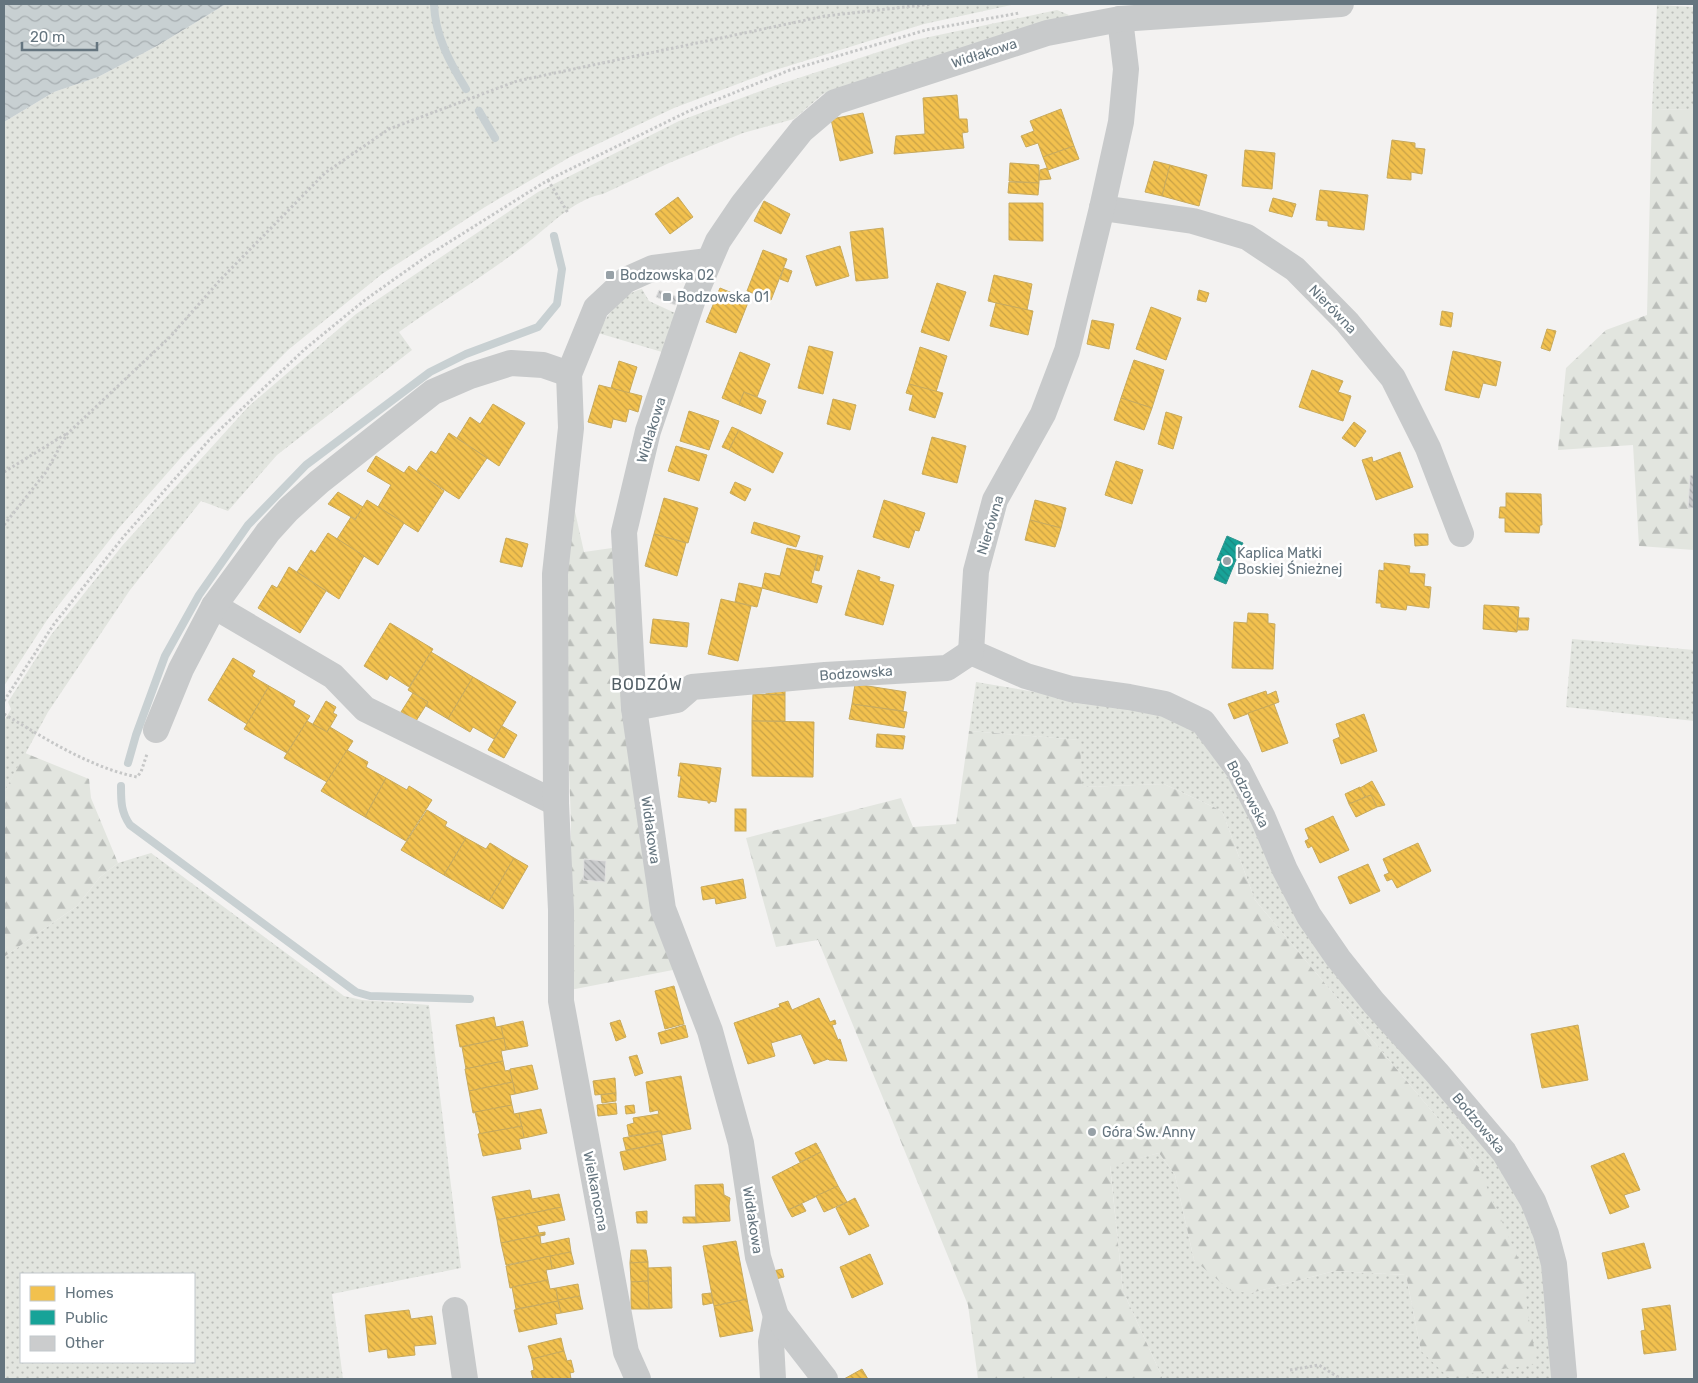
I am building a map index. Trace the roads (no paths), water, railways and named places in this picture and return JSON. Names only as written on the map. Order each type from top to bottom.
[{"type":"street","name":"Widłakowa","points":[[825,1379],[776,1316],[758,1257],[741,1143],[736,1124],[710,1032],[663,909],[634,708],[624,532],[648,431],[693,299],[708,261],[729,224],[802,130],[835,102],[1046,33],[1120,19],[1341,4]]},
{"type":"street","name":"Nierówna","points":[[971,652],[976,571],[995,500],[1043,414],[1067,351],[1102,208],[1122,122],[1126,69],[1120,19]]},
{"type":"street","name":"Nierówna","points":[[1102,208],[1193,220],[1247,237],[1294,269],[1347,322],[1394,378],[1428,448],[1461,534]]},
{"type":"street","points":[[214,606],[333,676],[365,709],[556,803],[556,574],[570,428],[569,374],[596,308],[616,288],[626,280],[653,268],[708,261]]},
{"type":"street","points":[[156,730],[181,669],[214,606],[268,532],[288,510],[319,482],[433,392],[470,376],[511,363],[544,365],[569,374]]},
{"type":"street","name":"Bodzowska","points":[[634,708],[677,700],[692,686],[825,675],[947,668],[971,652],[1026,676],[1071,690],[1129,696],[1166,704],[1203,722],[1238,769],[1263,818],[1285,870],[1309,916],[1338,958],[1374,1003],[1504,1152],[1533,1201],[1546,1234],[1554,1264],[1564,1376]]},
{"type":"street","name":"Wielkanocna","points":[[556,803],[562,910],[561,1001],[626,1352],[638,1379]]},
{"type":"street","points":[[455,1310],[465,1379]]},
{"type":"street","points":[[773,1379],[771,1342],[776,1316]]},
{"type":"water","points":[[4,4],[226,4],[157,46],[98,77],[54,92],[4,122]]},
{"type":"waterway","points":[[434,4],[437,27],[444,49],[466,89]]},
{"type":"waterway","points":[[479,111],[495,138]]},
{"type":"waterway","points":[[128,763],[136,735],[165,656],[199,595],[248,525],[306,465],[430,372],[466,354],[538,327],[557,304],[562,269],[554,236]]},
{"type":"waterway","points":[[121,786],[122,807],[130,825],[356,992],[370,996],[470,999]]},
{"type":"place","name":"Bodzowska 02","points":[[610,275]]},
{"type":"place","name":"Bodzowska 01","points":[[667,297]]},
{"type":"place","name":"Kaplica Matki Boskiej Śnieżnej","points":[[1227,561]]},
{"type":"place","name":"Góra Św. Anny","points":[[1092,1132]]},
{"type":"district","name":"BODZÓW","points":[[647,684]]}]
